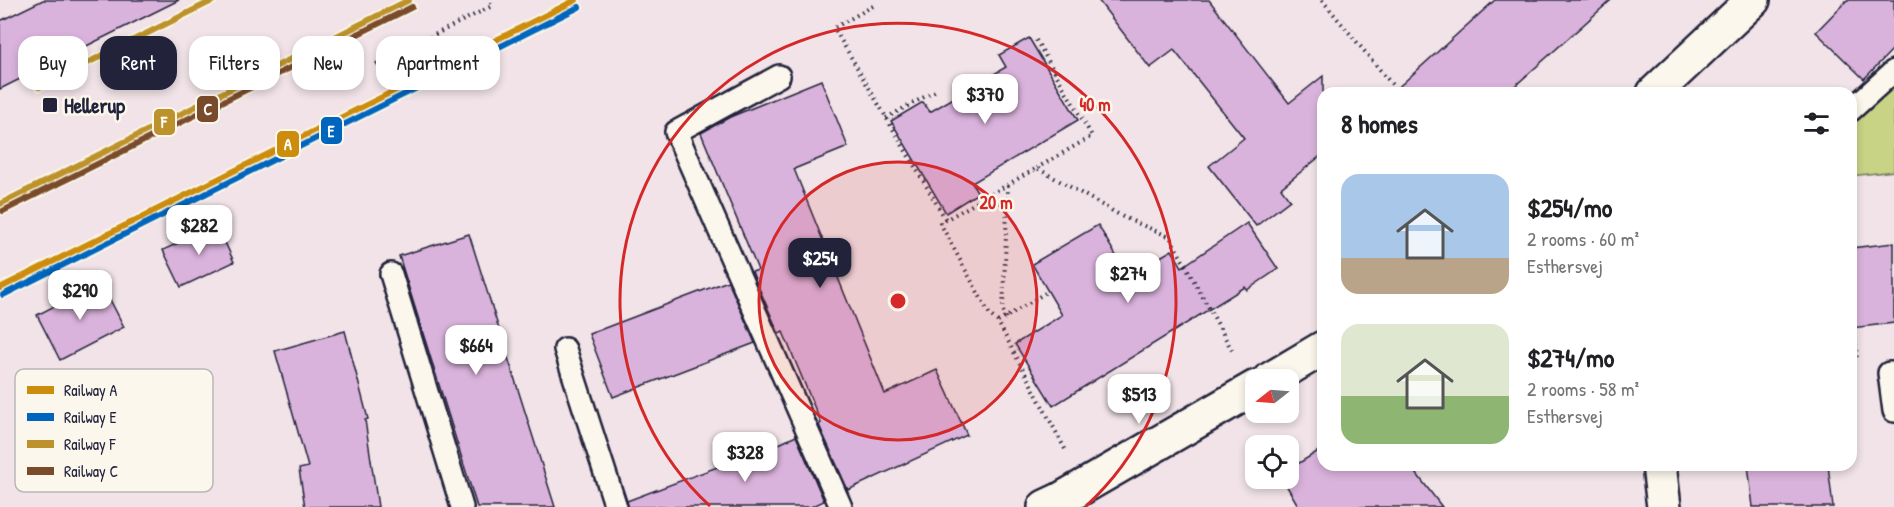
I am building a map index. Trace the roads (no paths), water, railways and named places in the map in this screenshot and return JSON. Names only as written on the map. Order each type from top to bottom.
[{"type":"street","points":[[1660,87],[1754,0]]},
{"type":"street","points":[[1287,369],[1317,351]]},
{"type":"street","points":[[1045,507],[1245,393]]},
{"type":"street","points":[[1660,471],[1664,507]]},
{"type":"lane","points":[[1857,105],[1894,71]]},
{"type":"lane","points":[[778,76],[676,132],[841,507]]},
{"type":"lane","points":[[391,274],[462,507]]},
{"type":"lane","points":[[565,349],[616,507]]},
{"type":"lane","points":[[1894,373],[1889,373],[1894,411]]},
{"type":"rail line","name":"F","points":[[88,63],[214,0]]},
{"type":"rail line","name":"F","points":[[0,204],[409,0]]},
{"type":"rail line","name":"A","points":[[0,288],[576,0]]},
{"type":"rail line","name":"C","points":[[3,211],[412,7]]},
{"type":"rail line","name":"E","points":[[3,295],[579,7]]},
{"type":"place","name":"Hellerup","points":[[50,105]]}]
